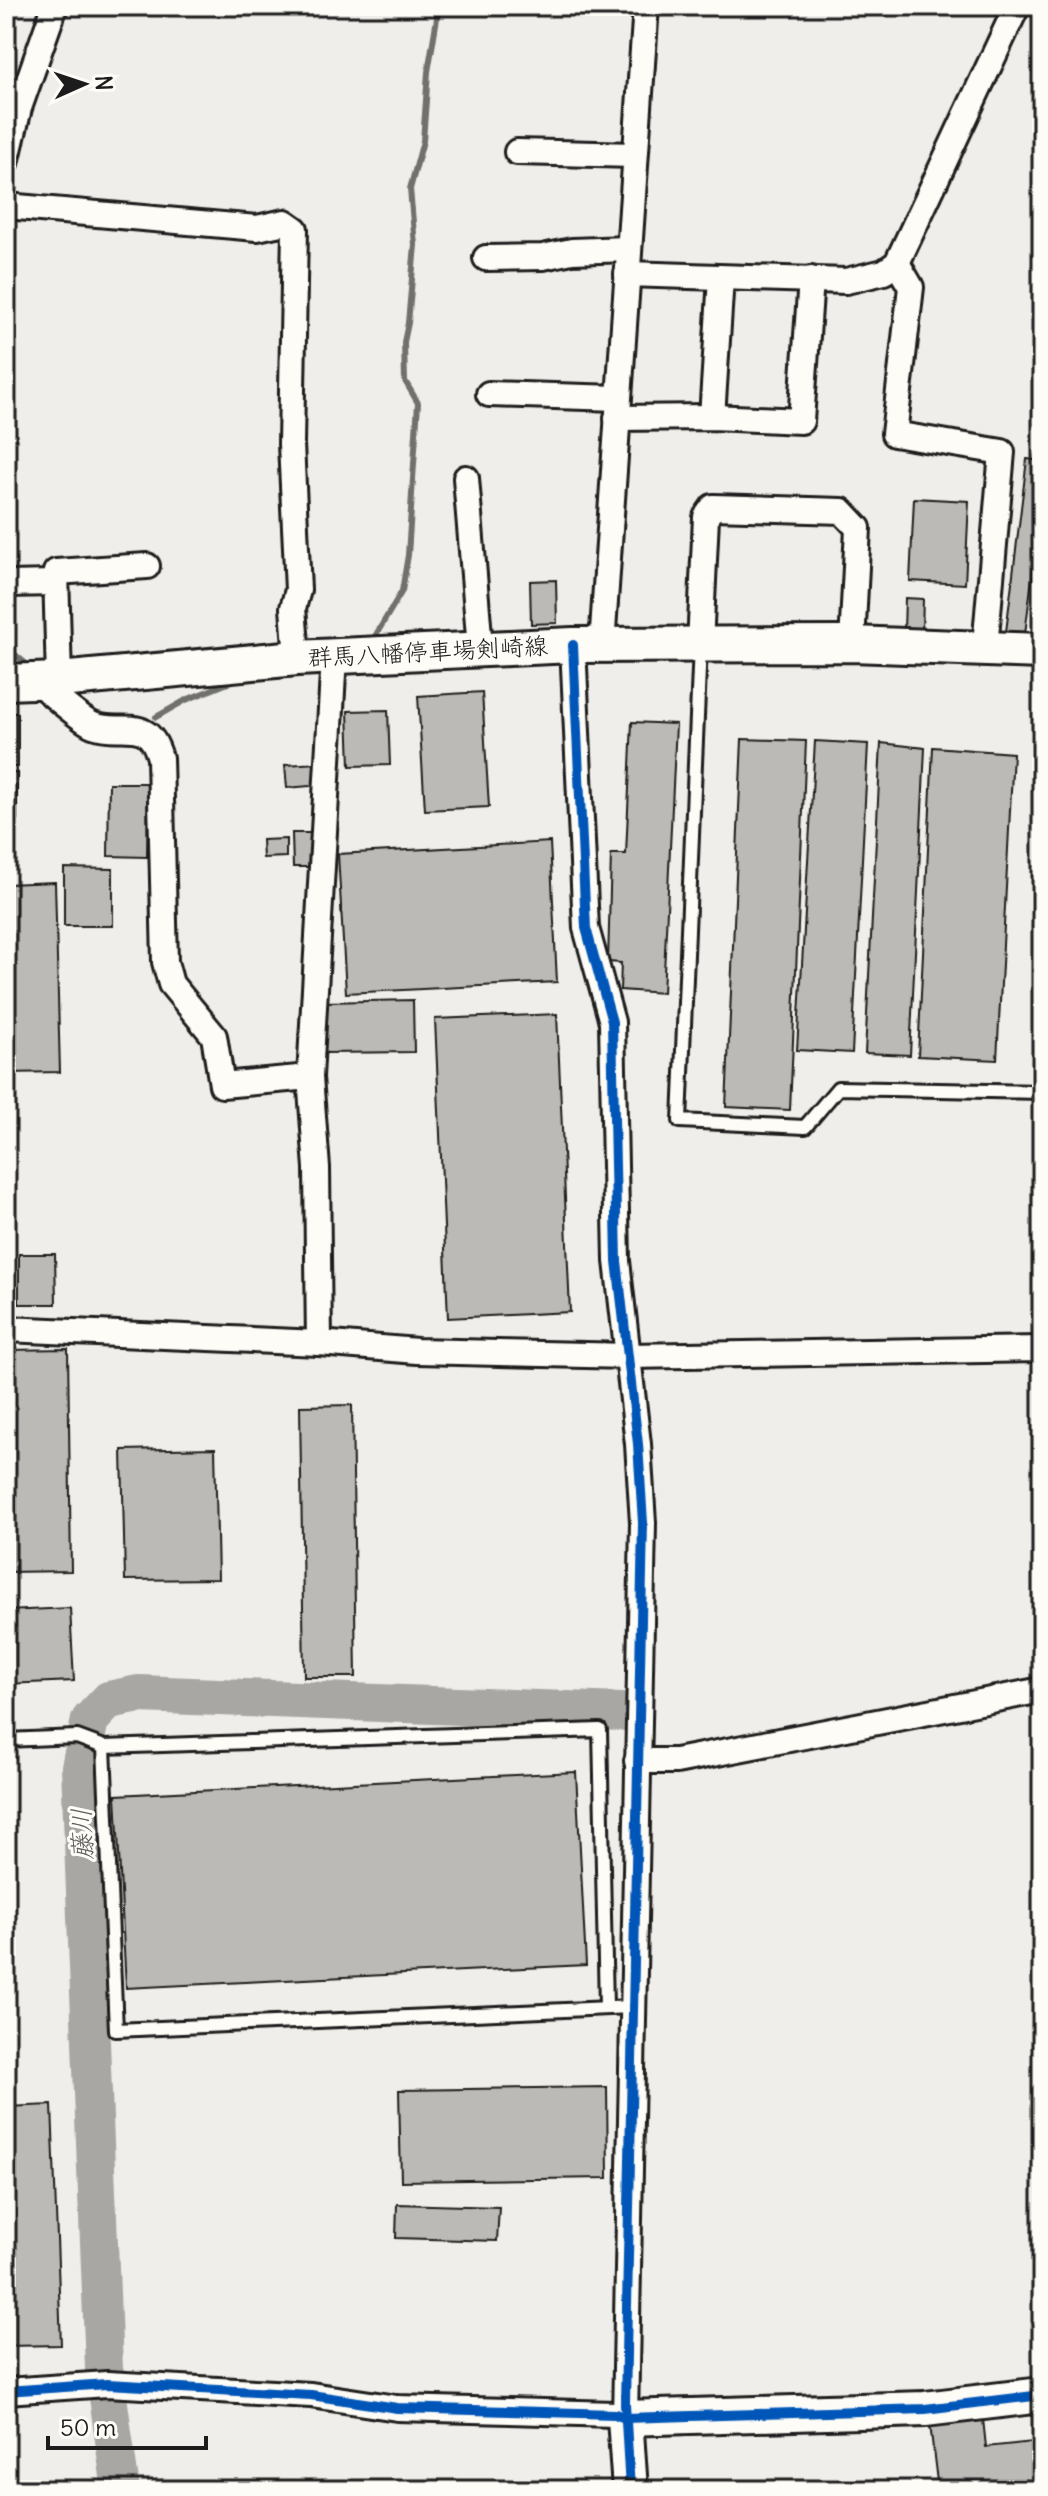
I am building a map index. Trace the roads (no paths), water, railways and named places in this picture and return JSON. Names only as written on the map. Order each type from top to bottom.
[{"type":"main road","name":"群馬八幡停車場剣崎線","points":[[34,682],[297,658],[480,648],[852,644],[1042,651]]},
{"type":"main road","points":[[630,2490],[625,2418],[925,2409],[1042,2395]]},
{"type":"street","points":[[6,163],[19,108],[55,6]]},
{"type":"street","points":[[6,2391],[107,2384],[311,2395],[397,2408],[615,2414],[625,2418],[643,1523],[629,1356],[617,1261],[612,1022],[586,928],[588,645],[618,408],[646,6]]},
{"type":"street","points":[[627,274],[846,281],[884,272],[897,263],[1017,6]]},
{"type":"street","points":[[517,152],[635,155]]},
{"type":"street","points":[[6,206],[257,228],[285,222],[295,229],[291,444],[298,590],[293,608],[297,658]]},
{"type":"street","points":[[486,258],[543,257],[572,251],[628,249]]},
{"type":"street","points":[[897,263],[911,287],[894,434],[1002,452],[985,648]]},
{"type":"street","points":[[712,417],[721,278]]},
{"type":"street","points":[[489,394],[712,417],[801,421],[811,279]]},
{"type":"street","points":[[466,478],[480,648]]},
{"type":"street","points":[[700,645],[706,517],[713,507],[842,511],[858,528],[852,644]]},
{"type":"street","points":[[147,566],[56,572],[34,682],[93,725],[126,727],[144,732],[157,747],[160,758],[165,962],[171,984],[214,1036],[222,1085],[310,1077]]},
{"type":"street","points":[[6,584],[55,583]]},
{"type":"street","points":[[319,1343],[317,1168],[310,1077],[334,656]]},
{"type":"street","points":[[6,1329],[319,1343],[417,1351],[629,1356],[1042,1349]]},
{"type":"street","points":[[637,1761],[676,1761],[1042,1690]]},
{"type":"lane","points":[[700,645],[680,1121],[805,1127],[838,1088],[1042,1092]]},
{"type":"lane","points":[[6,1740],[77,1737],[104,1747],[600,1730],[606,2007]]},
{"type":"lane","points":[[104,1747],[116,2030],[631,2007]]},
{"type":"waterway","points":[[374,638],[402,591],[408,555],[418,403],[405,381],[404,342],[415,245],[410,189],[423,141],[428,72],[439,6]]},
{"type":"waterway","points":[[6,187],[11,168]]},
{"type":"waterway","points":[[6,647],[31,668]]},
{"type":"waterway","points":[[156,717],[186,700],[228,683]]},
{"type":"waterway","name":"藤川","points":[[121,2490],[104,2368],[80,1767],[90,1720],[109,1700],[139,1694],[622,1712]]}]
